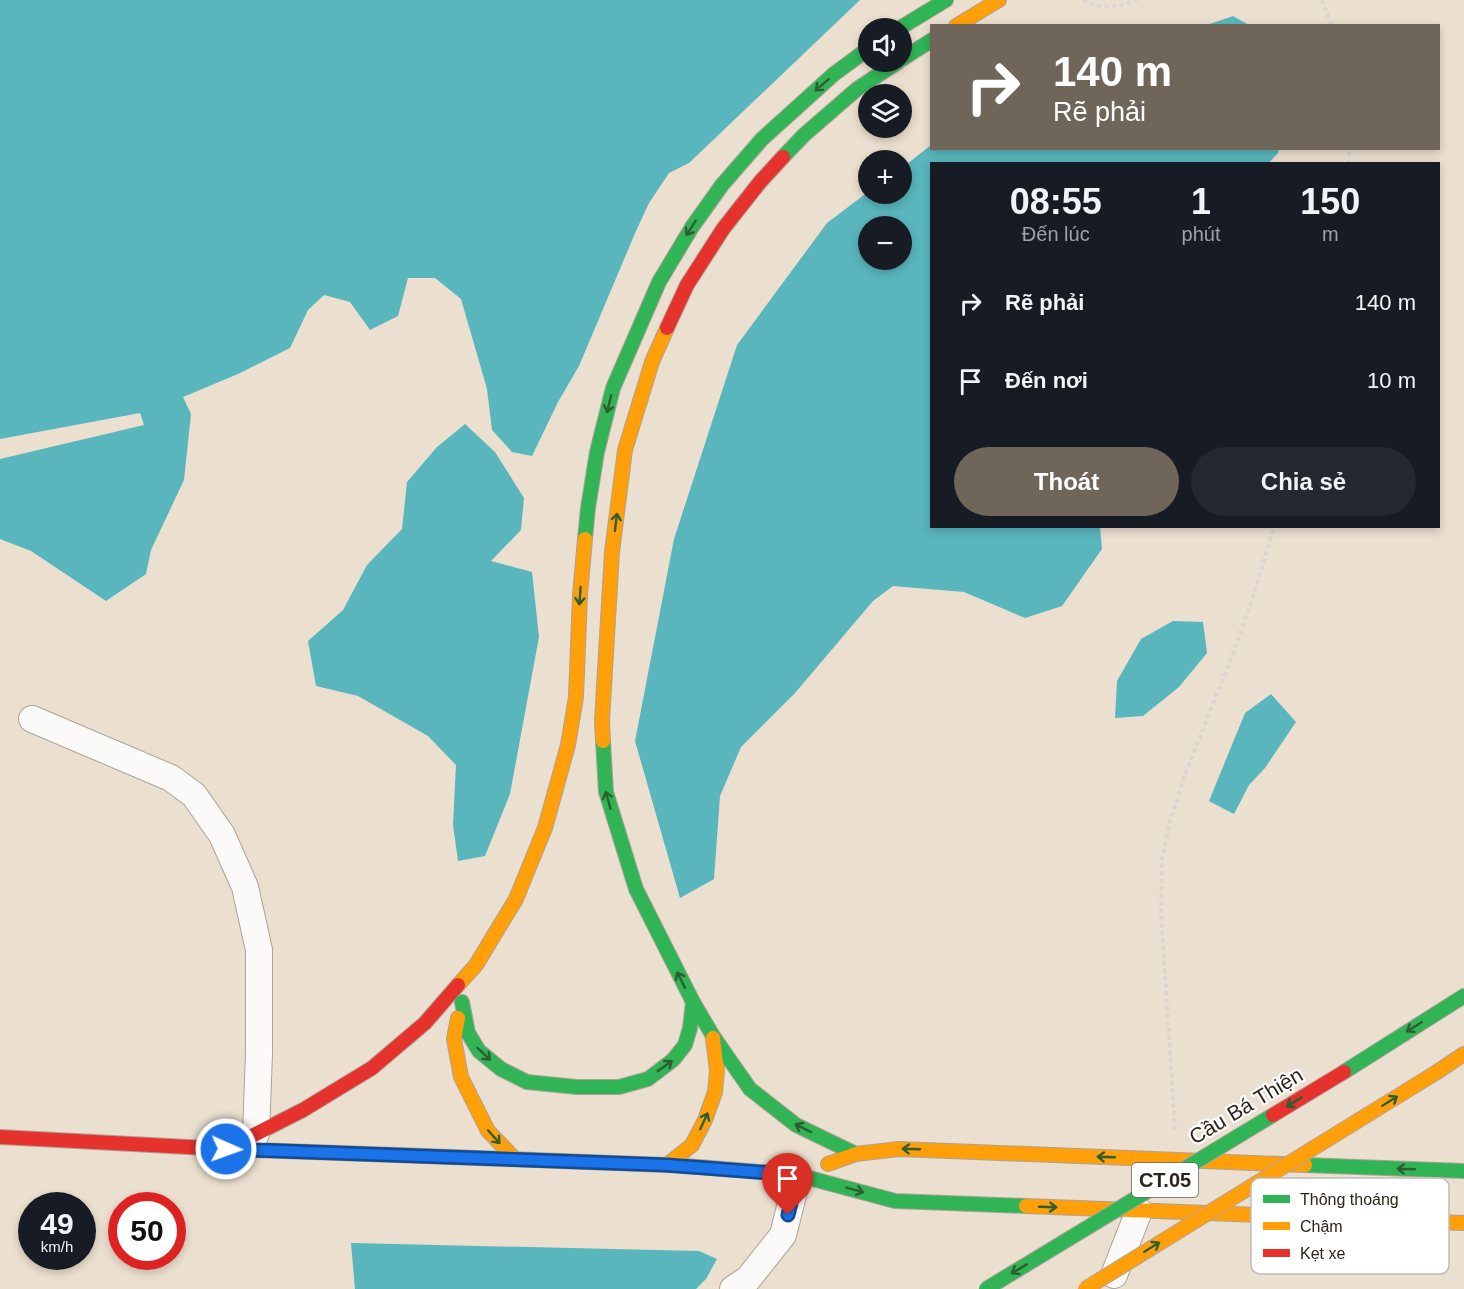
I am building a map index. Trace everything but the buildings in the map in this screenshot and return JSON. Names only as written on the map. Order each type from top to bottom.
[{"type":"main road","points":[[912,21],[946,0]]},
{"type":"main road","points":[[959,24],[999,0]]},
{"type":"main road","points":[[912,53],[930,41]]},
{"type":"main road","points":[[226,1149],[303,1110],[372,1068],[425,1023],[476,965],[516,899],[545,828],[568,746],[576,697],[580,595],[588,508],[597,452],[613,388],[659,282],[692,227],[722,185],[762,139],[834,74],[858,56]]},
{"type":"main road","points":[[856,1154],[796,1125],[750,1089],[713,1036],[693,1002],[636,889],[606,792],[602,721],[612,552],[625,450],[652,363],[687,285],[723,229],[760,182],[804,135],[857,89],[883,72]]},
{"type":"main road","points":[[476,965],[462,1002],[454,1039],[461,1077],[488,1131],[514,1159]]},
{"type":"main road","name":"Cầu Bá Thiện","points":[[986,1289],[1464,996]]},
{"type":"main road","points":[[462,1002],[468,1033],[478,1051],[501,1069],[527,1082],[578,1087],[619,1087],[648,1079],[673,1060],[685,1045],[690,1028],[693,1002]]},
{"type":"main road","points":[[667,1165],[692,1145],[705,1120],[715,1092],[717,1071],[713,1036]]},
{"type":"main road","name":"CT.05","points":[[1265,1178],[1464,1054]]},
{"type":"main road","points":[[0,1137],[226,1149],[667,1165],[798,1175],[895,1201],[1251,1215]]},
{"type":"main road","points":[[798,1175],[856,1154],[899,1149],[1464,1171]]},
{"type":"main road","name":"CT.05","points":[[1085,1289],[1251,1187]]},
{"type":"main road","points":[[1449,1223],[1464,1224]]},
{"type":"street","points":[[32,719],[171,778],[194,795],[222,835],[245,886],[259,950],[256,1134]]},
{"type":"street","points":[[733,1289],[748,1279],[783,1235],[798,1175]]},
{"type":"street","points":[[1108,1289],[1139,1211]]},
{"type":"path","points":[[1083,0],[1102,7],[1127,4],[1137,0]]},
{"type":"path","points":[[1322,0],[1331,24]]},
{"type":"path","points":[[1178,1160],[1171,1088],[1161,924],[1162,860],[1170,821],[1185,774],[1253,597],[1274,528]]},
{"type":"water","points":[[0,0],[860,0],[689,163],[669,173],[649,203],[579,366],[558,402],[532,456],[512,452],[492,430],[487,389],[461,299],[435,278],[408,278],[398,316],[370,330],[350,302],[324,295],[308,310],[290,348],[238,374],[183,397],[191,414],[184,480],[151,550],[146,574],[106,601],[31,551],[0,539],[0,459],[144,425],[140,413],[0,439]]},
{"type":"water","points":[[1233,16],[1247,24],[1210,24]]},
{"type":"water","points":[[930,146],[930,150],[1279,150],[1270,162],[930,162],[930,528],[1100,528],[1102,549],[1062,606],[1025,618],[964,592],[893,586],[873,601],[795,693],[741,747],[720,796],[714,879],[680,898],[635,741],[674,539],[737,345],[827,223],[858,200],[858,204],[912,204],[912,160]]},
{"type":"water","points":[[465,424],[495,452],[524,498],[521,530],[491,561],[532,572],[539,637],[510,794],[485,856],[458,861],[453,825],[456,765],[428,736],[358,696],[316,686],[308,641],[343,610],[367,565],[402,529],[407,482],[437,447]]},
{"type":"water","points":[[1173,621],[1203,622],[1207,653],[1179,687],[1143,716],[1115,718],[1117,681],[1141,639]]},
{"type":"water","points":[[1271,694],[1296,722],[1265,768],[1249,785],[1234,814],[1209,801],[1245,713]]},
{"type":"water","points":[[351,1243],[699,1251],[717,1259],[706,1279],[696,1289],[355,1289]]},
{"type":"traffic: fast","points":[[912,21],[946,0]]},
{"type":"traffic: fast","points":[[912,53],[930,41]]},
{"type":"traffic: fast","points":[[585,539],[597,452],[613,388],[659,282],[692,227],[722,185],[762,139],[834,74],[858,56]]},
{"type":"traffic: fast","points":[[783,157],[804,135],[857,89],[883,72]]},
{"type":"traffic: fast","points":[[603,741],[606,792],[636,889],[693,1002],[713,1036],[750,1089],[796,1125],[856,1154]]},
{"type":"traffic: fast","points":[[1344,1072],[1464,996]]},
{"type":"traffic: fast","points":[[462,1002],[468,1033],[479,1051],[501,1069],[527,1082],[577,1087],[619,1087],[648,1079],[673,1060],[685,1045],[690,1028],[693,1002]]},
{"type":"traffic: fast","points":[[986,1289],[1273,1115]]},
{"type":"traffic: fast","points":[[1305,1165],[1464,1171]]},
{"type":"traffic: fast","points":[[698,1167],[798,1175],[895,1201],[1026,1206]]},
{"type":"traffic: slow","points":[[959,24],[999,0]]},
{"type":"traffic: slow","points":[[603,741],[602,721],[612,552],[625,450],[652,362],[667,328]]},
{"type":"traffic: slow","points":[[458,985],[476,965],[516,899],[545,828],[568,745],[576,697],[580,595],[585,539]]},
{"type":"traffic: slow","points":[[458,1018],[454,1039],[461,1077],[488,1131],[515,1159]]},
{"type":"traffic: slow","points":[[667,1165],[692,1145],[705,1120],[715,1092],[717,1071],[713,1038]]},
{"type":"traffic: slow","points":[[1437,1072],[1464,1054]]},
{"type":"traffic: slow","points":[[1265,1178],[1437,1072]]},
{"type":"traffic: slow","points":[[828,1164],[856,1154],[899,1149],[1305,1165]]},
{"type":"traffic: slow","points":[[397,1155],[698,1167]]},
{"type":"traffic: slow","points":[[1085,1289],[1251,1187]]},
{"type":"traffic: slow","points":[[1026,1206],[1251,1215]]},
{"type":"traffic: slow","points":[[1449,1222],[1464,1223]]},
{"type":"traffic: jam","points":[[667,328],[687,285],[723,229],[783,157]]},
{"type":"traffic: jam","points":[[226,1149],[303,1110],[372,1068],[425,1023],[458,985]]},
{"type":"traffic: jam","points":[[1273,1115],[1344,1072]]},
{"type":"traffic: jam","points":[[0,1137],[397,1155]]},
{"type":"route","points":[[226,1149],[667,1165],[798,1175],[788,1215]]}]
